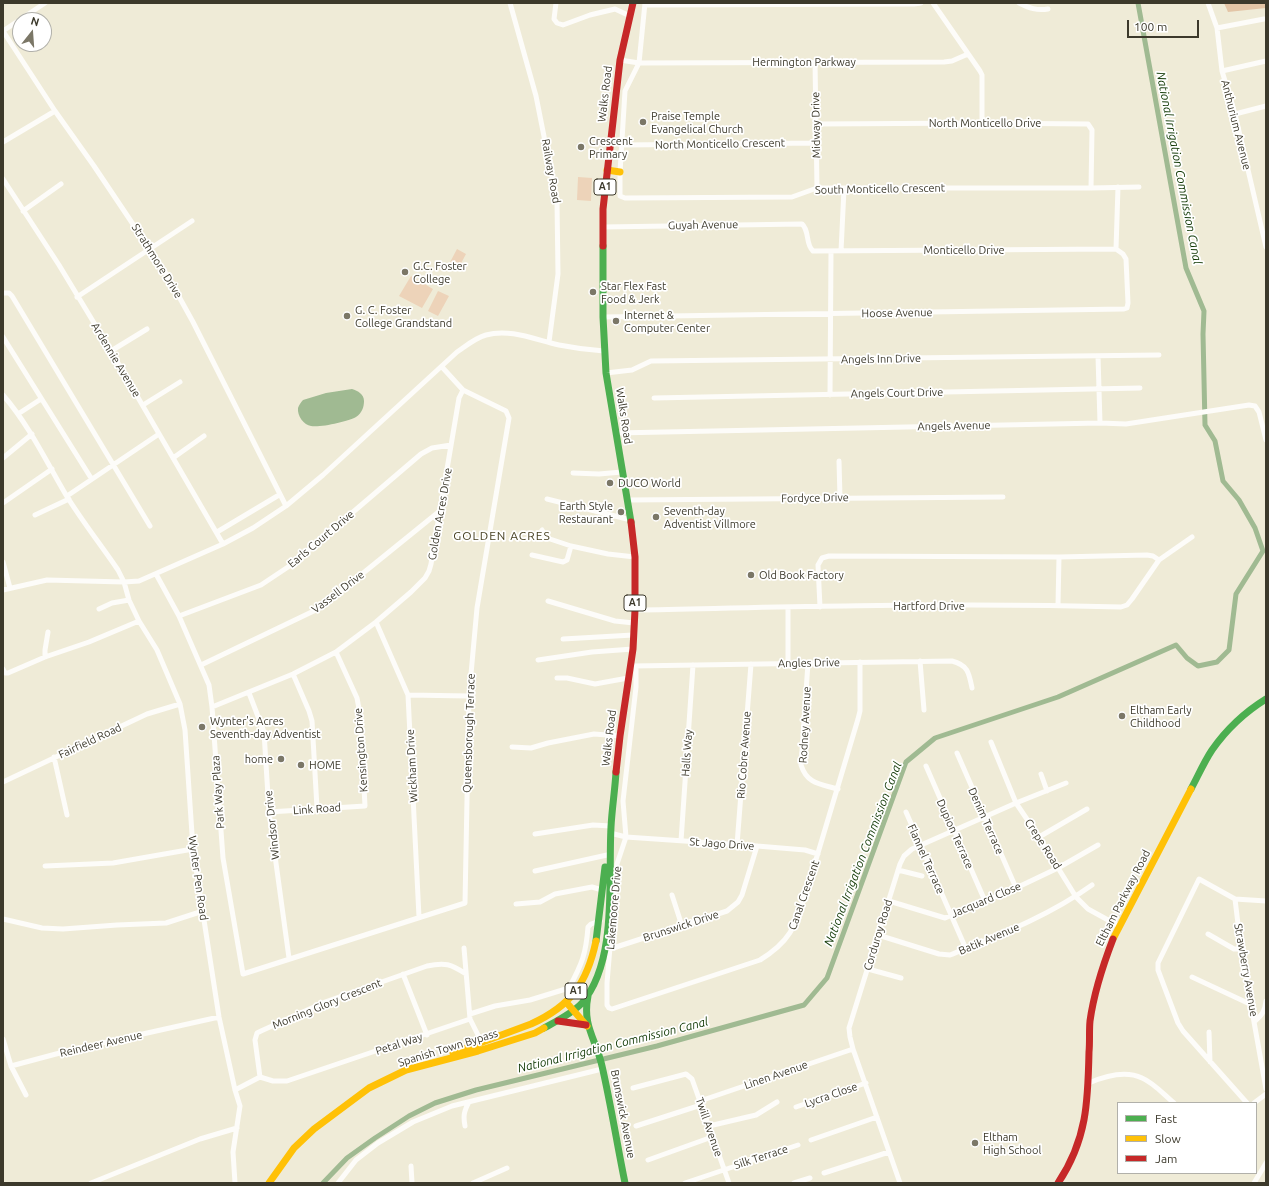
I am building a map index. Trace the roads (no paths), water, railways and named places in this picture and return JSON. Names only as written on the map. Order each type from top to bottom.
[{"type":"main road","name":"Walks Road","points":[[432,1062],[481,1041],[510,1032],[554,1013],[566,1002],[585,977],[596,950],[602,890],[611,830],[620,736],[628,678],[633,666],[632,649],[635,610],[635,557],[632,520],[622,472],[606,373],[603,317],[603,209],[620,60],[632,3]]},
{"type":"main road","points":[[607,170],[620,172]]},
{"type":"main road","name":"Eltham Parkway Road","points":[[1058,1183],[1075,1155],[1086,1116],[1089,1083],[1090,1023],[1094,997],[1103,963],[1119,926],[1211,751],[1236,721],[1254,706],[1266,699]]},
{"type":"main road","name":"Walks Road","points":[[573,1011],[581,1004],[589,992],[598,975],[604,956],[609,908],[611,830]]},
{"type":"main road","name":"Brunswick Avenue","points":[[589,992],[585,1007],[587,1026],[597,1049],[602,1067],[625,1183]]},
{"type":"main road","name":"Brunswick Avenue","points":[[566,1002],[587,1026]]},
{"type":"main road","name":"Spanish Town Bypass","points":[[268,1183],[294,1148],[314,1128],[368,1088],[406,1070],[535,1033],[558,1022],[573,1011]]},
{"type":"main road","points":[[558,1022],[571,1022],[587,1026]]},
{"type":"street","points":[[3,31],[45,3]]},
{"type":"street","name":"Railway Road","points":[[510,3],[536,96],[557,202],[558,274],[550,342]]},
{"type":"street","points":[[556,3],[554,19],[557,23],[563,25],[590,15],[615,9],[630,16]]},
{"type":"street","points":[[620,172],[625,91],[639,63],[645,4],[921,3]]},
{"type":"street","points":[[933,3],[982,75],[982,123]]},
{"type":"street","points":[[1019,3],[1029,8],[1040,10],[1048,9]]},
{"type":"street","name":"Anthurium Avenue","points":[[1208,3],[1217,28],[1222,71],[1235,114],[1266,247]]},
{"type":"street","points":[[1217,28],[1264,19]]},
{"type":"street","name":"Strathmore Drive","points":[[3,31],[55,111],[167,275],[193,322],[286,506]]},
{"type":"street","name":"Hermington Parkway","points":[[620,60],[639,63],[944,62],[952,61],[968,54]]},
{"type":"street","points":[[1222,71],[1266,61]]},
{"type":"street","name":"Midway Drive","points":[[815,62],[817,188]]},
{"type":"street","points":[[1235,114],[1266,106]]},
{"type":"street","points":[[3,142],[55,111]]},
{"type":"street","name":"North Monticello Drive","points":[[816,124],[1088,124],[1092,130],[1091,188]]},
{"type":"street","name":"North Monticello Crescent","points":[[622,145],[816,143]]},
{"type":"street","name":"South Monticello Crescent","points":[[620,172],[620,196],[625,198],[792,197],[817,188],[1139,187]]},
{"type":"street","name":"Ardennie Avenue","points":[[3,179],[59,265],[111,351],[223,544]]},
{"type":"street","points":[[23,211],[61,184]]},
{"type":"street","points":[[1116,249],[1118,187]]},
{"type":"street","points":[[841,251],[844,189]]},
{"type":"street","points":[[77,297],[151,250],[192,221]]},
{"type":"street","name":"Guyah Avenue","points":[[603,227],[802,224],[805,227],[809,248],[813,251]]},
{"type":"street","name":"Monticello Drive","points":[[813,251],[1116,249]]},
{"type":"street","name":"Hoose Avenue","points":[[603,317],[1124,309],[1127,308],[1128,304],[1126,259],[1123,254],[1116,249]]},
{"type":"street","points":[[830,394],[831,251]]},
{"type":"street","points":[[3,293],[9,293],[12,296],[150,526]]},
{"type":"street","points":[[111,351],[147,329]]},
{"type":"street","points":[[3,590],[47,580],[124,582],[139,580],[223,544],[253,528],[286,506],[323,475],[457,352],[471,342],[485,335],[498,333],[527,336],[559,345],[604,351]]},
{"type":"street","points":[[3,337],[92,478]]},
{"type":"street","name":"Angels Inn Drive","points":[[606,373],[632,370],[651,361],[1159,355]]},
{"type":"street","points":[[1098,356],[1100,423]]},
{"type":"street","name":"Queensborough Terrace","points":[[243,974],[289,958],[465,903],[469,696],[476,608],[509,418],[506,411],[463,390],[442,367]]},
{"type":"street","points":[[143,405],[180,382]]},
{"type":"street","name":"Angels Court Drive","points":[[654,398],[1140,388]]},
{"type":"street","name":"Golden Acres Drive","points":[[212,707],[293,674],[336,652],[376,622],[425,578],[430,571],[459,398],[463,390]]},
{"type":"street","name":"Wynter Pen Road","points":[[3,395],[32,434],[68,497],[118,570],[124,582],[129,600],[139,621],[157,650],[180,704],[185,730],[193,849],[218,1017],[234,1090],[240,1106],[233,1152],[235,1183]]},
{"type":"street","points":[[18,414],[41,399]]},
{"type":"street","name":"Angels Avenue","points":[[616,433],[1100,423],[1126,424],[1249,405],[1255,406],[1259,412],[1266,440]]},
{"type":"street","points":[[3,458],[32,434]]},
{"type":"street","points":[[36,514],[68,497],[92,478],[159,434]]},
{"type":"street","points":[[173,458],[204,436]]},
{"type":"street","name":"Earls Court Drive","points":[[179,616],[261,584],[290,565],[313,547],[421,454],[432,448],[451,445]]},
{"type":"street","points":[[839,461],[840,498]]},
{"type":"street","points":[[3,503],[52,469]]},
{"type":"street","points":[[573,473],[599,474],[622,472]]},
{"type":"street","points":[[217,532],[280,495]]},
{"type":"street","name":"Fordyce Drive","points":[[628,500],[1003,497]]},
{"type":"street","points":[[547,499],[632,520]]},
{"type":"street","name":"Vassell Drive","points":[[201,665],[320,608],[441,510]]},
{"type":"street","points":[[542,530],[547,538],[571,546],[608,554],[635,557]]},
{"type":"street","name":"Hartford Drive","points":[[635,610],[1058,605],[1120,607],[1127,605],[1132,599],[1159,560],[1192,537]]},
{"type":"street","points":[[532,555],[563,562],[567,560],[571,546]]},
{"type":"street","points":[[820,607],[818,565],[825,556],[1059,558],[1147,555],[1153,556],[1159,560]]},
{"type":"street","points":[[1058,605],[1059,558]]},
{"type":"street","points":[[3,562],[10,588]]},
{"type":"street","name":"Park Way Plaza","points":[[156,574],[179,616],[210,685],[223,858],[243,974]]},
{"type":"street","points":[[99,609],[112,603],[129,600]]},
{"type":"street","points":[[548,601],[615,621],[634,623]]},
{"type":"street","points":[[788,607],[788,663]]},
{"type":"street","points":[[3,669],[5,673],[8,673],[45,657],[89,642],[139,621]]},
{"type":"street","name":"Wickham Drive","points":[[376,622],[408,695],[419,917]]},
{"type":"street","points":[[45,657],[48,632]]},
{"type":"street","points":[[562,639],[633,635]]},
{"type":"street","points":[[538,660],[592,652],[632,649]]},
{"type":"street","name":"Kensington Drive","points":[[336,652],[357,698],[360,714],[364,806]]},
{"type":"street","points":[[920,661],[924,710]]},
{"type":"street","name":"Angles Drive","points":[[633,666],[952,661],[964,667],[968,672],[972,688]]},
{"type":"street","name":"Canal Crescent","points":[[609,1008],[612,1009],[760,960],[772,953],[790,935],[797,920],[818,854],[858,719],[860,711],[860,662]]},
{"type":"street","name":"Rodney Avenue","points":[[808,663],[801,765],[808,779],[816,783],[838,789]]},
{"type":"street","name":"Rio Cobre Avenue","points":[[737,845],[750,664]]},
{"type":"street","name":"Halls Way","points":[[681,841],[693,665]]},
{"type":"street","name":"Lakemoore Drive","points":[[609,1008],[607,1005],[607,983],[617,864],[626,837],[623,802],[636,687],[633,666]]},
{"type":"street","points":[[293,674],[312,721],[317,808]]},
{"type":"street","points":[[557,678],[567,678],[595,684],[628,678]]},
{"type":"street","name":"Windsor Drive","points":[[249,693],[264,732],[269,812],[289,958]]},
{"type":"street","points":[[408,695],[469,696]]},
{"type":"street","name":"Fairfield Road","points":[[3,782],[147,714],[180,704]]},
{"type":"street","points":[[512,747],[530,748],[594,734],[620,736]]},
{"type":"street","name":"Crepe Road","points":[[991,742],[1016,803],[1040,837],[1076,897],[1088,909],[1119,926]]},
{"type":"street","name":"Denim Terrace","points":[[957,753],[1016,888]]},
{"type":"street","points":[[54,757],[67,815]]},
{"type":"street","name":"Dupion Terrace","points":[[926,766],[985,901]]},
{"type":"street","points":[[1041,774],[1047,791]]},
{"type":"street","name":"Corduroy Road","points":[[900,1183],[853,1049],[849,1028],[898,870],[904,856],[912,849],[1016,803],[1066,783]]},
{"type":"street","name":"Link Road","points":[[269,812],[364,806]]},
{"type":"street","points":[[1040,837],[1087,809]]},
{"type":"street","name":"Flannel Terrace","points":[[906,812],[966,949]]},
{"type":"street","name":"St Jago Drive","points":[[535,834],[594,825],[611,830],[626,837],[805,850],[818,854]]},
{"type":"street","name":"Jacquard Close","points":[[889,901],[945,918],[1016,888],[1058,868],[1098,845]]},
{"type":"street","name":"Brunswick Drive","points":[[610,949],[727,911],[738,902],[742,895],[757,846]]},
{"type":"street","points":[[45,866],[113,863],[193,849]]},
{"type":"street","points":[[535,871],[607,855]]},
{"type":"street","points":[[898,870],[922,876]]},
{"type":"street","points":[[1246,1102],[1182,1031],[1158,970],[1158,963],[1199,879],[1235,899],[1266,901]]},
{"type":"street","name":"Batik Avenue","points":[[878,936],[939,954],[950,955],[1022,926],[1076,897],[1092,885]]},
{"type":"street","points":[[516,904],[540,902],[555,894],[592,887],[602,890]]},
{"type":"street","points":[[672,895],[682,926]]},
{"type":"street","name":"Strawberry Avenue","points":[[1235,899],[1241,949],[1266,1089]]},
{"type":"street","points":[[3,919],[42,928],[63,929],[117,925],[166,924],[203,911]]},
{"type":"street","points":[[577,989],[569,988],[582,962],[587,945],[588,927],[600,921]]},
{"type":"street","points":[[1208,934],[1234,949],[1241,949]]},
{"type":"street","points":[[464,948],[470,1016],[481,1041]]},
{"type":"street","name":"Morning Glory Crescent","points":[[260,1077],[254,1040],[257,1033],[325,1002],[438,963],[453,966],[466,974]]},
{"type":"street","points":[[868,969],[900,978]]},
{"type":"street","points":[[403,974],[427,1035]]},
{"type":"street","points":[[1192,977],[1252,1006]]},
{"type":"street","name":"Petal Way","points":[[260,1077],[273,1081],[286,1082],[427,1035],[495,1006],[530,1000],[569,988]]},
{"type":"street","points":[[1255,1021],[1261,1016],[1265,1009],[1266,1001]]},
{"type":"street","name":"Reindeer Avenue","points":[[11,1066],[72,1050],[218,1017]]},
{"type":"street","points":[[1209,1032],[1210,1062]]},
{"type":"street","points":[[3,1039],[11,1066],[26,1095]]},
{"type":"street","name":"Linen Avenue","points":[[636,1126],[853,1049]]},
{"type":"street","points":[[338,1183],[356,1160],[378,1143],[413,1122],[452,1106],[602,1067]]},
{"type":"street","name":"Twill Avenue","points":[[633,1088],[686,1074],[692,1079],[729,1183]]},
{"type":"street","points":[[1089,1083],[1103,1077],[1134,1075],[1151,1083],[1173,1102]]},
{"type":"street","points":[[234,1090],[260,1077]]},
{"type":"street","name":"Lycra Close","points":[[796,1107],[866,1083]]},
{"type":"street","points":[[1255,1102],[1266,1094]]},
{"type":"street","points":[[465,1126],[463,1116],[469,1102]]},
{"type":"street","points":[[709,1126],[756,1115],[777,1102]]},
{"type":"street","points":[[810,1140],[878,1117]]},
{"type":"street","points":[[91,1183],[200,1139],[237,1128]]},
{"type":"street","points":[[648,1160],[712,1137]]},
{"type":"street","name":"Silk Terrace","points":[[685,1183],[798,1145]]},
{"type":"street","points":[[824,1173],[889,1152]]},
{"type":"street","points":[[1254,1183],[1266,1163]]},
{"type":"street","points":[[411,1166],[412,1183]]},
{"type":"street","points":[[473,1183],[507,1168]]},
{"type":"street","points":[[794,1183],[810,1178]]},
{"type":"waterway","name":"National Irrigation Commission Canal","points":[[323,1183],[347,1158],[409,1116],[435,1103],[476,1090],[657,1046],[804,1005],[827,978],[906,762],[935,738],[1058,697],[1176,645],[1187,658],[1198,666],[1217,662],[1229,650],[1236,594],[1263,551],[1255,528],[1239,500],[1223,481],[1215,441],[1205,425],[1203,334],[1204,311],[1186,268],[1138,3]]},
{"type":"place","name":"Praise Temple Evangelical Church","points":[[643,122]]},
{"type":"place","name":"Crescent Primary","points":[[581,147]]},
{"type":"place","name":"G.C. Foster College","points":[[405,272]]},
{"type":"place","name":"Star Flex Fast Food & Jerk","points":[[593,292]]},
{"type":"place","name":"G. C. Foster College Grandstand","points":[[347,316]]},
{"type":"place","name":"Internet & Computer Center","points":[[616,321]]},
{"type":"place","name":"DUCO World","points":[[610,483]]},
{"type":"place","name":"Earth Style Restaurant","points":[[621,512]]},
{"type":"place","name":"Seventh-day Adventist Villmore","points":[[656,517]]},
{"type":"place","name":"Old Book Factory","points":[[751,575]]},
{"type":"place","name":"Eltham Early Childhood","points":[[1122,716]]},
{"type":"place","name":"Wynter's Acres Seventh-day Adventist","points":[[202,727]]},
{"type":"place","name":"home","points":[[281,759]]},
{"type":"place","name":"HOME","points":[[301,765]]},
{"type":"place","name":"Eltham High School","points":[[975,1143]]},
{"type":"district","name":"GOLDEN ACRES","points":[[502,536]]}]
